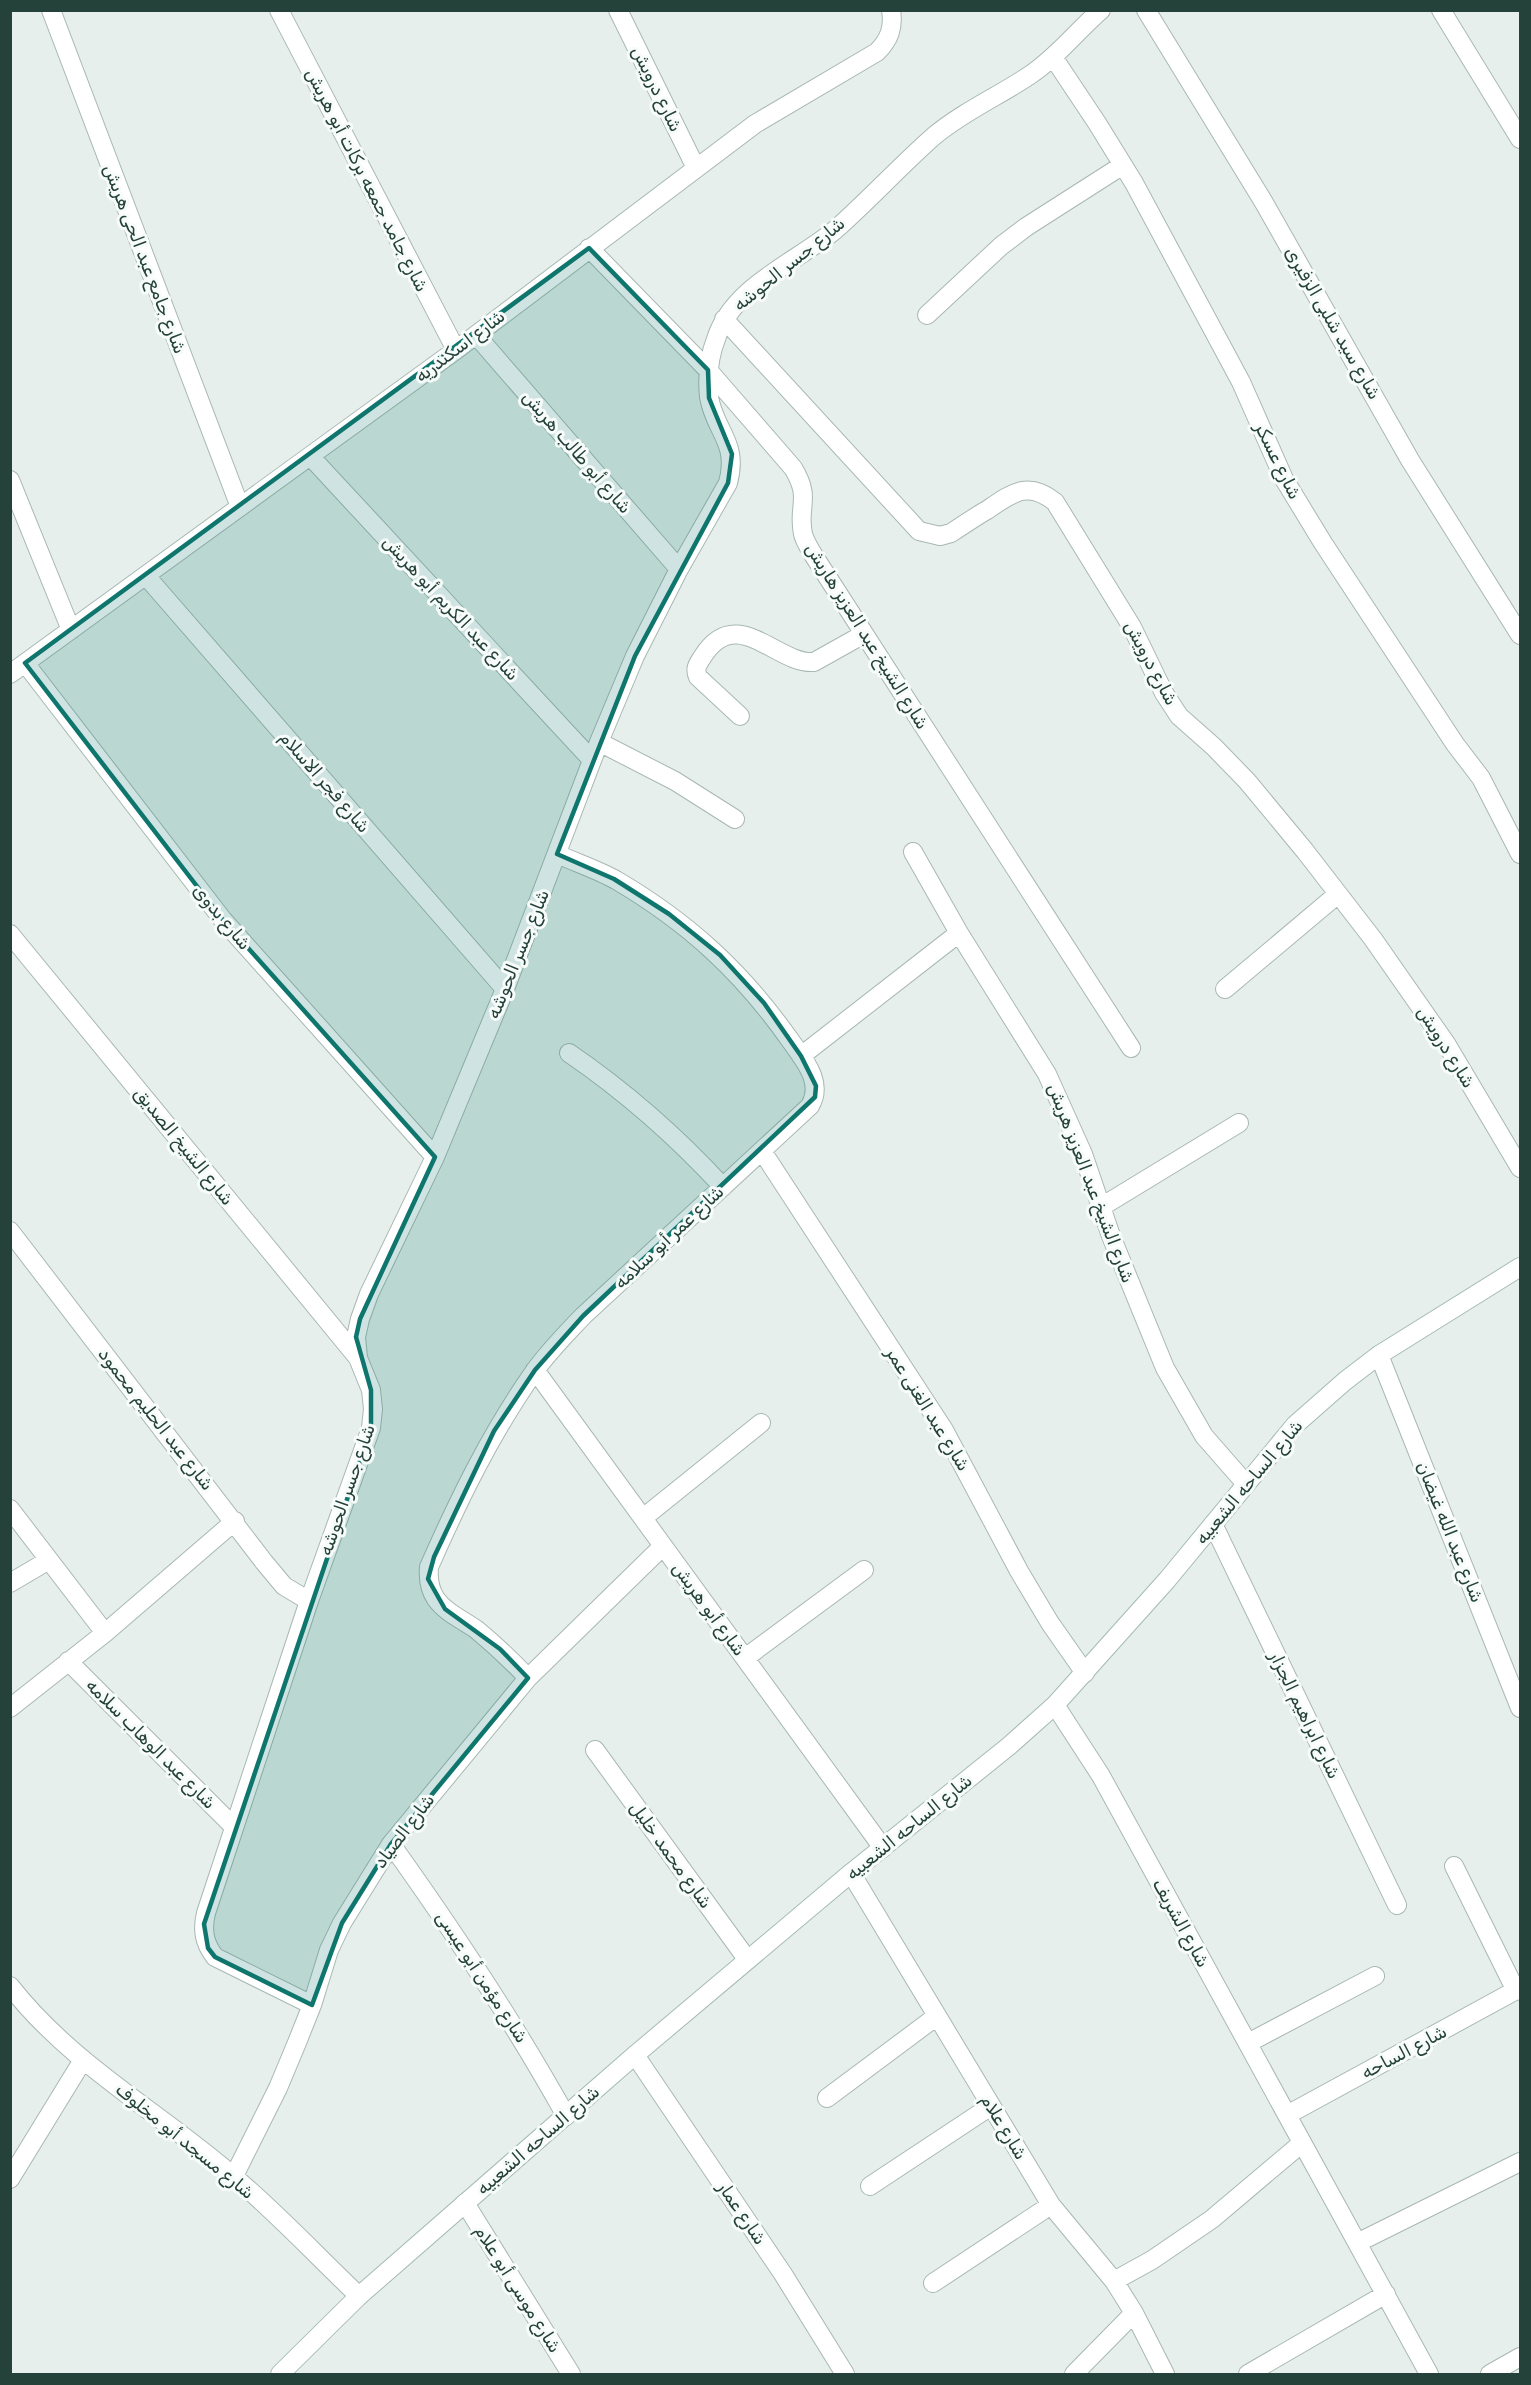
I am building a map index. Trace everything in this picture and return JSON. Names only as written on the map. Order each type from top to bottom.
[{"type":"street","name":"شارع جامع عبد الحى هريش","points":[[51,10],[240,507]]},
{"type":"street","name":"شارع جامد جمعه بركات أبو هريش","points":[[279,10],[456,350]]},
{"type":"street","name":"شارع درويش","points":[[618,10],[696,168]]},
{"type":"street","name":"شارع اسكندريه","points":[[18,668],[456,350],[755,124],[877,52],[891,33],[893,21],[891,10]]},
{"type":"street","name":"شارع جسر الحوشه","points":[[312,2006],[216,1957],[208,1948],[204,1930],[206,1913],[309,1601],[371,1428],[373,1409],[371,1390],[358,1358],[356,1337],[369,1294],[435,1157],[505,989],[599,742],[635,656],[679,569],[722,496],[732,469],[732,454],[710,398],[708,370],[714,344],[724,319],[735,304],[835,230],[918,151],[957,118],[1031,74],[1053,57],[1101,10]]},
{"type":"street","name":"شارع سيد شلبى الزفيرى","points":[[1146,10],[1263,201],[1410,460],[1521,635]]},
{"type":"street","points":[[1441,10],[1521,139]]},
{"type":"street","name":"شارع عسكر","points":[[1053,57],[1123,165],[1232,364],[1284,479],[1323,543],[1455,744],[1481,778],[1521,854]]},
{"type":"street","points":[[927,315],[1001,246],[1026,227],[1123,165]]},
{"type":"street","name":"شارع الشيخ عبد العزيز هاريش","points":[[589,248],[708,370],[793,468],[804,493],[803,532],[807,545],[1131,1048]]},
{"type":"street","name":"شارع درويش","points":[[724,319],[919,531],[940,536],[951,533],[1010,494],[1022,490],[1034,490],[1046,494],[1055,502],[1132,627],[1164,693],[1179,716],[1214,747],[1246,781],[1338,894],[1412,992],[1521,1168]]},
{"type":"street","name":"شارع أبو طالب هريش","points":[[476,335],[679,569]]},
{"type":"street","name":"شارع عبد الكريم أبو هريش","points":[[310,456],[592,760]]},
{"type":"street","points":[[10,480],[71,630]]},
{"type":"street","name":"شارع فجر الاسلام","points":[[146,576],[505,989]]},
{"type":"street","points":[[740,716],[698,677],[696,672],[696,667],[709,647],[715,643],[734,635],[747,636],[806,663],[814,662],[864,634]]},
{"type":"street","name":"شارع بدوى","points":[[18,668],[223,920],[435,1157]]},
{"type":"street","points":[[599,742],[675,781],[735,819]]},
{"type":"street","name":"شارع الشيخ عبد العزيز هريش","points":[[913,852],[959,933],[1047,1074],[1083,1154],[1101,1207],[1165,1368],[1204,1436],[1246,1484]]},
{"type":"street","name":"شارع عمر أبو سلامه","points":[[528,1678],[500,1649],[445,1609],[431,1591],[428,1579],[429,1568],[465,1488],[494,1431],[535,1370],[583,1316],[810,1106],[816,1096],[816,1086],[801,1056],[764,1003],[711,948],[669,914],[614,879],[557,854]]},
{"type":"street","points":[[1225,989],[1338,894]]},
{"type":"street","points":[[801,1056],[959,933]]},
{"type":"street","name":"شارع الشيخ الصديق","points":[[10,934],[358,1358]]},
{"type":"street","points":[[569,1053],[611,1082],[651,1114],[689,1149],[723,1187]]},
{"type":"street","points":[[1101,1207],[1239,1123]]},
{"type":"street","name":"شارع عبد الغنى عمر","points":[[762,1151],[944,1430],[1019,1570],[1050,1623],[1085,1673]]},
{"type":"street","name":"شارع عبد الحليم محمود","points":[[10,1231],[284,1586],[309,1601]]},
{"type":"street","name":"شارع الساحه الشعبيه","points":[[280,2374],[359,2296],[635,2055],[851,1873],[1009,1746],[1055,1705],[1213,1524],[1295,1425],[1379,1355],[1521,1267]]},
{"type":"street","name":"شارع عبد الله غيضان","points":[[1379,1355],[1521,1708]]},
{"type":"street","name":"شارع أبو هريش","points":[[535,1370],[883,1848]]},
{"type":"street","points":[[643,1518],[761,1423]]},
{"type":"street","points":[[10,1509],[105,1633]]},
{"type":"street","points":[[10,1708],[105,1633],[235,1521]]},
{"type":"street","name":"شارع ابراهيم الجزار","points":[[1213,1524],[1397,1905]]},
{"type":"street","name":"شارع الصياد","points":[[234,2176],[278,2088],[312,2006],[329,1950],[342,1923],[391,1844],[528,1678],[663,1546]]},
{"type":"street","points":[[10,1583],[49,1560]]},
{"type":"street","points":[[745,1658],[864,1570]]},
{"type":"street","name":"شارع عبد الوهاب سلامه","points":[[68,1661],[234,1827]]},
{"type":"street","name":"شارع الشريف","points":[[1055,1705],[1101,1776],[1429,2374]]},
{"type":"street","name":"شارع محمد خليل","points":[[595,1750],[747,1959]]},
{"type":"street","name":"شارع مؤمن أبو عيسى","points":[[391,1844],[483,1976],[526,2045],[566,2116]]},
{"type":"street","points":[[1454,1866],[1518,1990]]},
{"type":"street","name":"شارع علام","points":[[851,1873],[1051,2205],[1114,2281],[1134,2313],[1165,2374]]},
{"type":"street","points":[[1248,2043],[1375,1976]]},
{"type":"street","name":"شارع مسجد أبو مخلوف","points":[[10,1986],[53,2034],[83,2060],[234,2176],[359,2296]]},
{"type":"street","name":"شارع الساحه","points":[[1287,2115],[1518,1990]]},
{"type":"street","points":[[827,2098],[937,2016]]},
{"type":"street","name":"شارع عمار","points":[[635,2055],[783,2274],[845,2374]]},
{"type":"street","points":[[10,2179],[83,2060]]},
{"type":"street","points":[[870,2186],[991,2106]]},
{"type":"street","points":[[1114,2281],[1152,2260],[1212,2219],[1302,2144]]},
{"type":"street","points":[[1357,2242],[1521,2162]]},
{"type":"street","name":"شارع موسى أبو علام","points":[[465,2203],[571,2374]]},
{"type":"street","points":[[933,2283],[1051,2205]]},
{"type":"street","points":[[1248,2374],[1386,2294]]},
{"type":"street","points":[[1074,2374],[1134,2313]]},
{"type":"street","points":[[1490,2374],[1521,2356]]},
{"type":"highlighted area","points":[[589,248],[708,370],[709,398],[732,454],[728,483],[635,656],[557,854],[614,879],[669,914],[720,955],[764,1003],[801,1056],[816,1086],[815,1097],[583,1316],[535,1370],[494,1431],[434,1557],[428,1579],[445,1609],[500,1649],[528,1678],[391,1844],[342,1923],[312,2005],[215,1957],[208,1948],[204,1924],[371,1428],[371,1390],[356,1337],[360,1319],[435,1157],[223,920],[25,663]]}]
